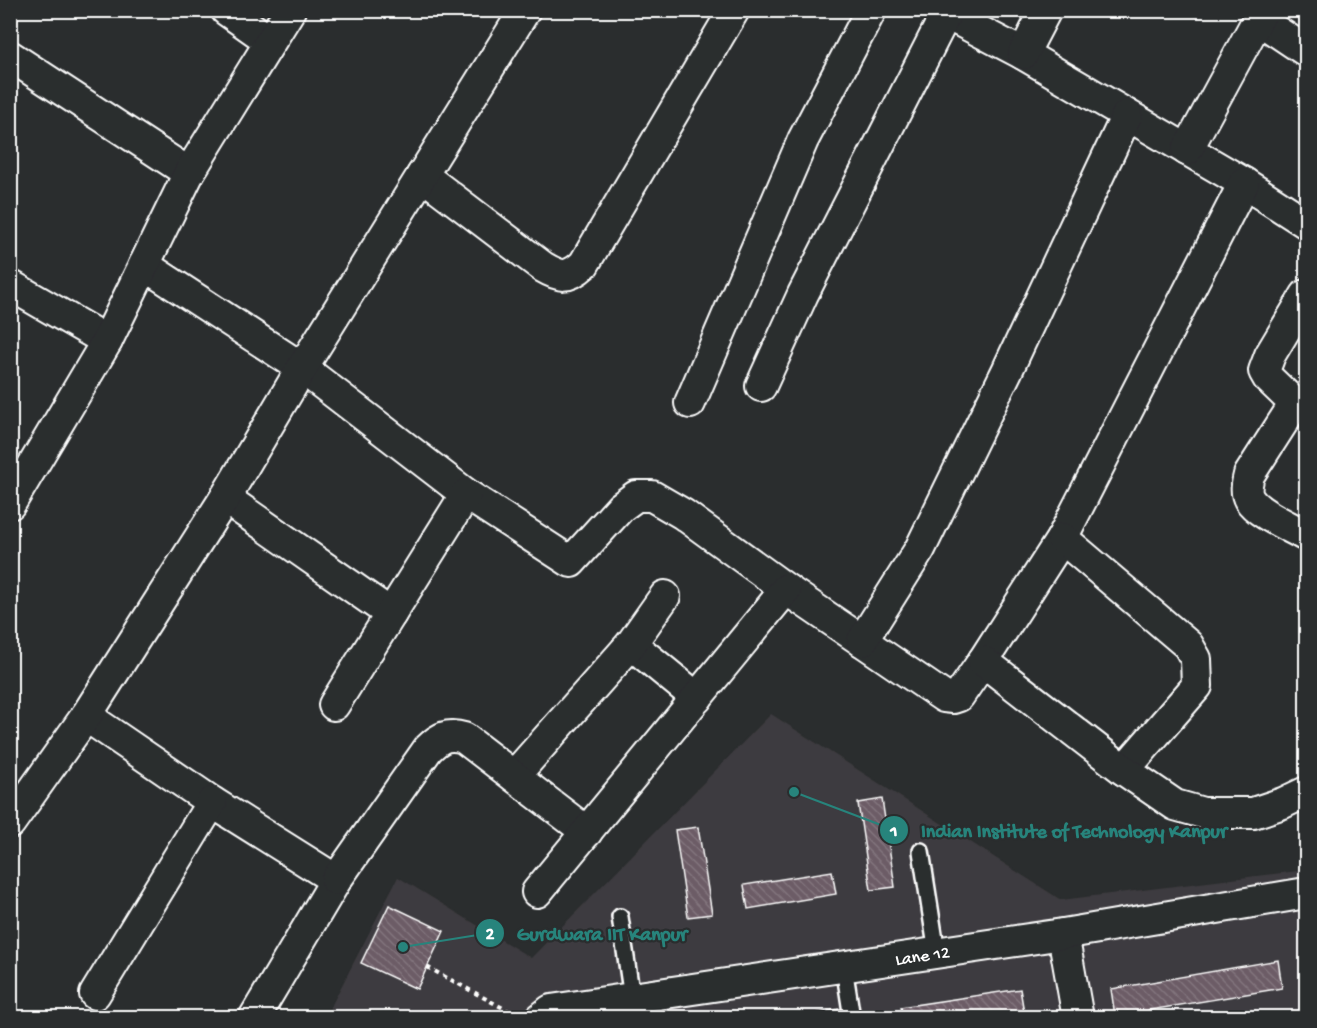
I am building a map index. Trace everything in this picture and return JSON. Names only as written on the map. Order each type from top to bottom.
[{"type":"street","points":[[226,10],[270,40]]},
{"type":"street","points":[[13,495],[107,341],[189,173],[290,10]]},
{"type":"street","points":[[10,823],[86,716],[225,498],[302,368],[525,10]]},
{"type":"street","points":[[422,175],[543,267],[555,274],[565,275],[575,272],[584,264],[734,10]]},
{"type":"street","points":[[690,403],[803,140],[871,10]]},
{"type":"street","points":[[1023,54],[1046,10]]},
{"type":"street","points":[[761,386],[803,294],[942,12],[1023,54],[1244,183],[1306,223]]},
{"type":"street","points":[[1187,150],[1261,15],[1306,51]]},
{"type":"street","points":[[10,56],[189,173]]},
{"type":"street","points":[[861,641],[920,549],[1007,370],[1126,114]]},
{"type":"street","points":[[144,266],[302,368],[466,494],[571,562],[621,507],[636,496],[652,496],[683,514],[786,590],[944,697],[953,698],[959,696],[983,661],[1062,538],[1244,183]]},
{"type":"street","points":[[10,285],[107,341]]},
{"type":"street","points":[[1306,295],[1270,355],[1264,371],[1268,378],[1299,399],[1246,485],[1248,498],[1260,510],[1306,536]]},
{"type":"street","points":[[334,705],[466,494]]},
{"type":"street","points":[[225,498],[391,614]]},
{"type":"street","points":[[1062,538],[1188,645],[1196,659],[1197,686],[1124,770]]},
{"type":"street","points":[[537,892],[786,590]]},
{"type":"street","points":[[514,776],[631,644],[665,596]]},
{"type":"street","points":[[631,644],[697,698]]},
{"type":"street","points":[[983,661],[1124,770],[1175,805],[1203,813],[1253,813],[1306,792]]},
{"type":"street","points":[[86,716],[212,802],[336,880]]},
{"type":"street","points":[[254,1017],[336,880],[428,749],[444,736],[454,735],[464,738],[587,831]]},
{"type":"street","points":[[95,994],[212,802]]},
{"type":"street","name":"Lane 12","points":[[541,1017],[551,1010],[1064,934],[1306,893]]},
{"type":"street","points":[[1064,934],[1078,1017]]},
{"type":"lane","points":[[921,851],[937,953]]},
{"type":"lane","points":[[620,917],[632,998]]},
{"type":"lane","points":[[844,967],[852,1017]]},
{"type":"path","points":[[427,967],[521,1017]]},
{"type":"shaded area","points":[[771,714],[1061,900],[1306,870],[1306,1017],[325,1018],[398,877],[531,958]]},
{"type":"building","points":[[882,799],[895,887],[871,890],[858,803]]},
{"type":"building","points":[[698,827],[712,914],[688,917],[675,830]]},
{"type":"building","points":[[832,871],[836,894],[748,909],[744,885]]},
{"type":"building","points":[[389,905],[444,931],[417,989],[361,963]]},
{"type":"building","points":[[1278,960],[1282,988],[1115,1016],[1111,989]]},
{"type":"building","points":[[1020,989],[1025,1018],[903,1018],[901,1007]]},
{"type":"building","points":[[840,1009],[842,1018],[795,1018]]},
{"type":"place","name":"Indian Institute of Technology Kanpur","points":[[794,792]]},
{"type":"place","name":"Gurdwara IIT Kanpur","points":[[403,947]]}]
